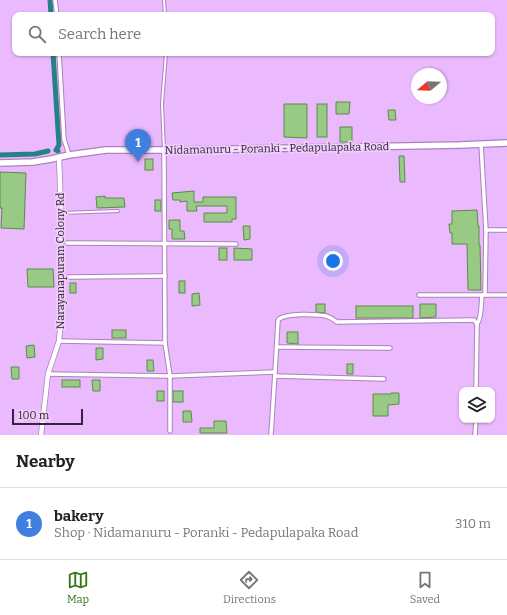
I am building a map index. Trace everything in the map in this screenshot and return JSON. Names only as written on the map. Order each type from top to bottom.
[{"type":"main road","name":"Nidamanuru - Poranki - Pedapulapaka Road","points":[[0,163],[33,162],[106,150],[507,143]]},
{"type":"street","points":[[56,0],[57,12]]},
{"type":"street","points":[[59,56],[64,140],[69,155]]},
{"type":"street","points":[[476,387],[477,324],[480,318],[483,295],[486,230],[481,144]]},
{"type":"street","points":[[164,150],[165,343],[170,376],[170,431]]},
{"type":"street","name":"Narayanapuram Colony Rd","points":[[41,435],[48,374],[59,341],[62,320],[60,157]]},
{"type":"street","points":[[486,230],[507,230]]},
{"type":"street","points":[[67,243],[236,244]]},
{"type":"street","points":[[69,277],[165,276]]},
{"type":"street","points":[[419,295],[507,295]]},
{"type":"street","points":[[271,435],[279,319],[281,317],[288,315],[326,316],[338,322],[474,320],[477,324]]},
{"type":"street","points":[[59,341],[165,343]]},
{"type":"street","points":[[277,347],[390,348]]},
{"type":"street","points":[[48,374],[170,376],[275,374],[384,379]]},
{"type":"street","points":[[475,435],[476,423]]},
{"type":"lane","points":[[164,0],[165,12]]},
{"type":"lane","points":[[164,150],[162,104],[166,56]]},
{"type":"lane","points":[[61,213],[118,211]]},
{"type":"building","points":[[336,102],[350,102],[349,114],[336,114]]},
{"type":"building","points":[[284,104],[307,104],[307,138],[284,137]]},
{"type":"building","points":[[317,104],[327,104],[327,137],[317,137]]},
{"type":"building","points":[[388,110],[395,110],[396,120],[389,120]]},
{"type":"building","points":[[340,127],[352,127],[352,142],[340,142]]},
{"type":"building","points":[[399,156],[404,156],[405,182],[400,182]]},
{"type":"building","points":[[145,159],[153,159],[153,170],[145,170]]},
{"type":"building","points":[[0,172],[26,173],[24,229],[1,228],[2,208],[0,208]]},
{"type":"building","points":[[194,191],[194,202],[203,202],[203,197],[236,197],[236,219],[232,219],[232,222],[204,222],[204,213],[227,213],[227,206],[196,206],[197,211],[187,211],[187,201],[180,202],[180,200],[173,200],[172,193]]},
{"type":"building","points":[[105,196],[105,198],[124,198],[125,207],[97,208],[96,197]]},
{"type":"building","points":[[155,200],[161,200],[161,211],[155,211]]},
{"type":"building","points":[[477,210],[480,245],[481,290],[468,290],[467,244],[452,244],[452,233],[450,233],[449,224],[452,224],[452,211]]},
{"type":"building","points":[[169,220],[180,220],[180,231],[184,231],[185,239],[172,239],[172,229],[169,229]]},
{"type":"building","points":[[243,226],[250,226],[250,239],[244,240]]},
{"type":"building","points":[[219,248],[227,248],[227,260],[219,260]]},
{"type":"building","points":[[234,248],[252,249],[252,260],[234,260]]},
{"type":"building","points":[[27,269],[53,269],[54,287],[28,287]]},
{"type":"building","points":[[179,281],[185,281],[185,293],[179,293]]},
{"type":"building","points":[[70,283],[76,283],[76,293],[70,293]]},
{"type":"building","points":[[199,293],[200,305],[192,306],[192,294]]},
{"type":"building","points":[[316,304],[325,304],[325,313],[316,312]]},
{"type":"building","points":[[420,304],[436,304],[436,317],[420,318]]},
{"type":"building","points":[[356,306],[413,306],[413,318],[356,318]]},
{"type":"building","points":[[112,330],[126,330],[126,338],[112,338]]},
{"type":"building","points":[[287,332],[298,332],[298,344],[287,343]]},
{"type":"building","points":[[34,345],[35,357],[27,358],[26,346]]},
{"type":"building","points":[[96,348],[103,348],[103,359],[96,360]]},
{"type":"building","points":[[147,360],[153,360],[154,371],[147,371]]},
{"type":"building","points":[[347,364],[353,364],[353,374],[347,374]]},
{"type":"building","points":[[11,367],[19,367],[19,379],[12,379]]},
{"type":"building","points":[[62,380],[80,380],[80,387],[62,387]]},
{"type":"building","points":[[92,380],[100,380],[100,391],[93,391]]},
{"type":"building","points":[[157,391],[164,391],[164,401],[157,401]]},
{"type":"building","points":[[173,391],[183,391],[183,402],[173,402]]},
{"type":"building","points":[[399,393],[399,404],[388,405],[388,416],[373,416],[373,394]]},
{"type":"building","points":[[183,411],[191,411],[192,422],[183,422]]},
{"type":"building","points":[[214,421],[226,421],[227,433],[200,433],[200,428],[214,428]]},
{"type":"waterway","points":[[50,0],[51,12]]},
{"type":"waterway","points":[[53,56],[59,145],[56,150],[58,151]]},
{"type":"waterway","points":[[0,155],[35,154],[48,151]]},
{"type":"place","name":"bakery","points":[[138,162]]}]
